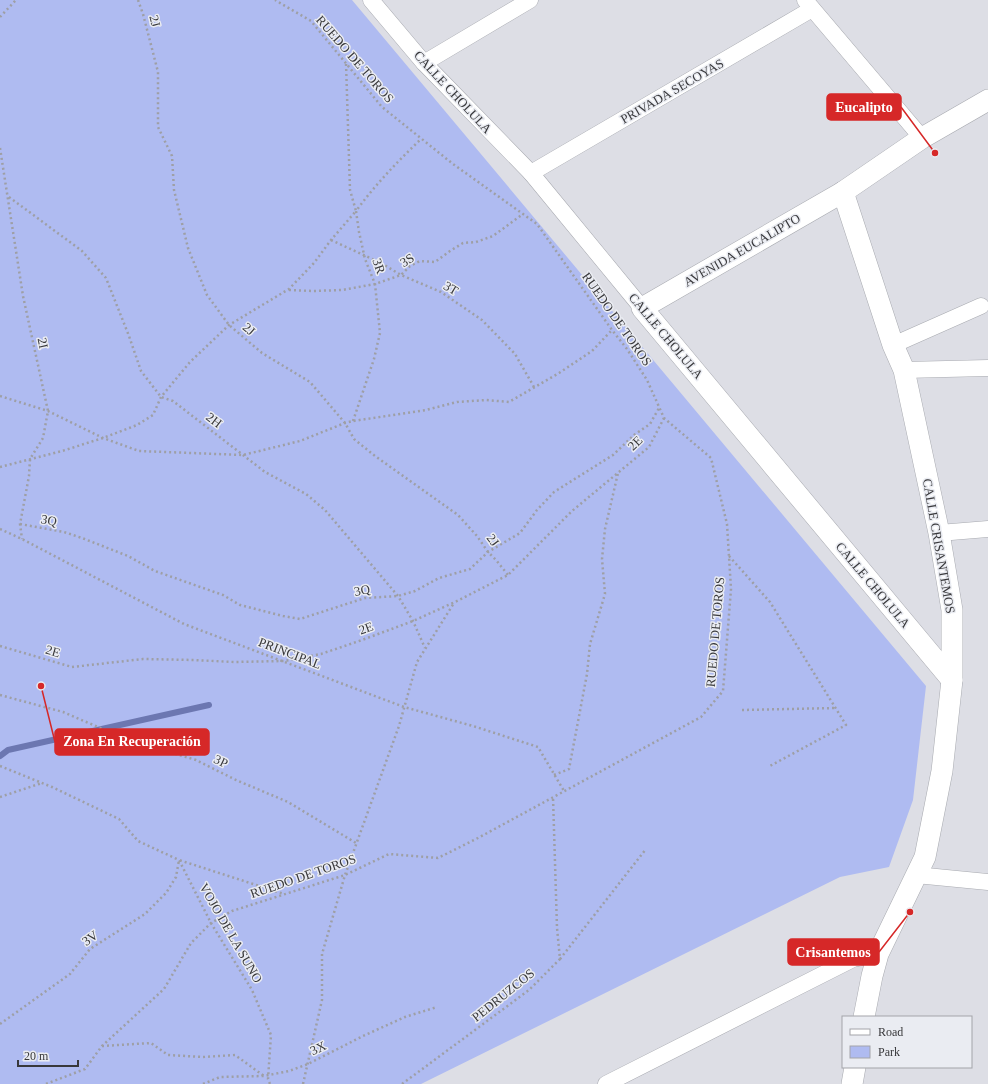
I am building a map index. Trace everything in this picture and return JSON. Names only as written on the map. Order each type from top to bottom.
[{"type":"street","name":"CALLE CHOLULA","points":[[371,0],[424,63],[531,173],[952,680]]},
{"type":"street","points":[[424,63],[530,0]]},
{"type":"street","points":[[809,5],[922,138]]},
{"type":"street","name":"PRIVADA SECOYAS","points":[[531,173],[809,5]]},
{"type":"street","name":"AVENIDA EUCALIPTO","points":[[642,308],[843,192],[922,138],[988,100]]},
{"type":"street","name":"CALLE CRISANTEMOS","points":[[843,192],[894,346],[904,370],[939,533],[952,610],[952,680],[942,771],[925,858],[878,954],[864,1016]]},
{"type":"street","points":[[894,346],[981,306]]},
{"type":"street","points":[[904,370],[988,368]]},
{"type":"street","points":[[939,533],[988,529]]},
{"type":"street","points":[[916,875],[988,882]]},
{"type":"street","points":[[606,1084],[853,959],[878,954]]},
{"type":"street","points":[[852,1084],[855,1068]]},
{"type":"path","points":[[0,17],[16,0]]},
{"type":"path","name":"2J","points":[[138,0],[158,72],[158,127],[172,156],[174,190],[188,248],[207,296],[229,325],[262,353],[310,382],[346,423],[354,439],[375,456],[458,515],[508,575]]},
{"type":"path","name":"RUEDO DE TOROS","points":[[46,1084],[85,1069],[102,1046],[164,989],[191,943],[211,923],[232,911],[345,875],[389,854],[438,858],[478,838],[701,717],[723,691],[731,589],[727,524],[711,458],[664,418],[647,380],[627,349],[537,224],[453,164],[382,107],[311,21],[276,0]]},
{"type":"path","name":"3R","points":[[346,64],[350,190],[365,256],[375,284],[380,333],[374,359],[353,421]]},
{"type":"path","points":[[0,467],[62,451],[103,438],[137,425],[153,415],[161,397],[190,362],[229,325],[289,290],[314,263],[370,192],[395,164],[421,139]]},
{"type":"path","name":"2I","points":[[0,148],[23,296],[48,411],[43,438],[30,459],[29,476],[20,524],[22,539]]},
{"type":"path","name":"2H","points":[[8,197],[82,251],[106,278],[130,336],[141,371],[161,397],[173,402],[265,472],[306,494],[325,510],[398,596],[425,648]]},
{"type":"path","name":"3S","points":[[289,290],[342,290],[375,284],[401,275],[410,266],[420,261],[435,262],[463,243],[476,242],[493,236],[524,214]]},
{"type":"path","name":"3T","points":[[331,240],[381,263],[401,275],[442,292],[482,320],[515,354],[534,387]]},
{"type":"path","points":[[0,396],[48,411],[103,438],[140,451],[243,455],[300,441],[353,421],[426,410],[457,402],[486,400],[509,402],[592,352],[612,330]]},
{"type":"path","name":"3Q","points":[[20,524],[64,532],[82,538],[128,556],[155,571],[223,595],[240,605],[300,619],[365,598],[398,596],[415,591],[439,578],[470,568],[488,552],[520,533],[537,510],[554,492],[613,455],[634,435],[650,424],[660,408]]},
{"type":"path","name":"2E","points":[[0,646],[72,667],[143,659],[234,662],[284,661],[321,654],[362,640],[412,621],[455,602],[508,575],[572,511],[649,447],[664,418]]},
{"type":"path","points":[[554,775],[569,769],[587,674],[590,644],[605,594],[602,559],[605,529],[618,472]]},
{"type":"path","name":"PRINCIPAL","points":[[0,529],[22,539],[184,624],[404,707],[473,726],[538,748],[564,791]]},
{"type":"path","points":[[729,555],[770,602],[846,725],[768,767]]},
{"type":"path","points":[[303,1084],[322,1000],[322,954],[345,875],[399,726],[417,662],[455,602]]},
{"type":"path","name":"3P","points":[[0,695],[63,712],[112,733],[196,760],[236,780],[288,802],[356,843]]},
{"type":"path","points":[[742,710],[836,708]]},
{"type":"path","points":[[0,766],[42,783],[119,819],[138,841],[179,860],[284,895]]},
{"type":"path","points":[[0,797],[42,783]]},
{"type":"path","points":[[553,796],[557,928],[560,959]]},
{"type":"path","name":"PEDRUZCOS","points":[[402,1084],[529,990],[560,959],[646,849]]},
{"type":"path","name":"VOJO DE LA SUNO","points":[[179,860],[211,923],[252,990],[271,1036],[268,1079]]},
{"type":"path","name":"3V","points":[[0,1024],[70,974],[90,949],[145,914],[166,893],[176,877],[179,860]]},
{"type":"path","name":"3X","points":[[202,1084],[220,1077],[264,1076],[289,1071],[308,1064],[363,1036],[405,1017],[437,1007]]},
{"type":"path","points":[[102,1046],[151,1043],[168,1055],[203,1057],[235,1055],[268,1079],[270,1084]]},
{"type":"green space","points":[[0,0],[352,0],[926,686],[913,800],[889,867],[840,877],[421,1084],[0,1084]]},
{"type":"waterway","points":[[0,756],[8,750],[209,705]]},
{"type":"place","name":"Eucalipto","points":[[935,153]]},
{"type":"place","name":"Zona En Recuperación","points":[[41,686]]},
{"type":"place","name":"Crisantemos","points":[[910,912]]}]
